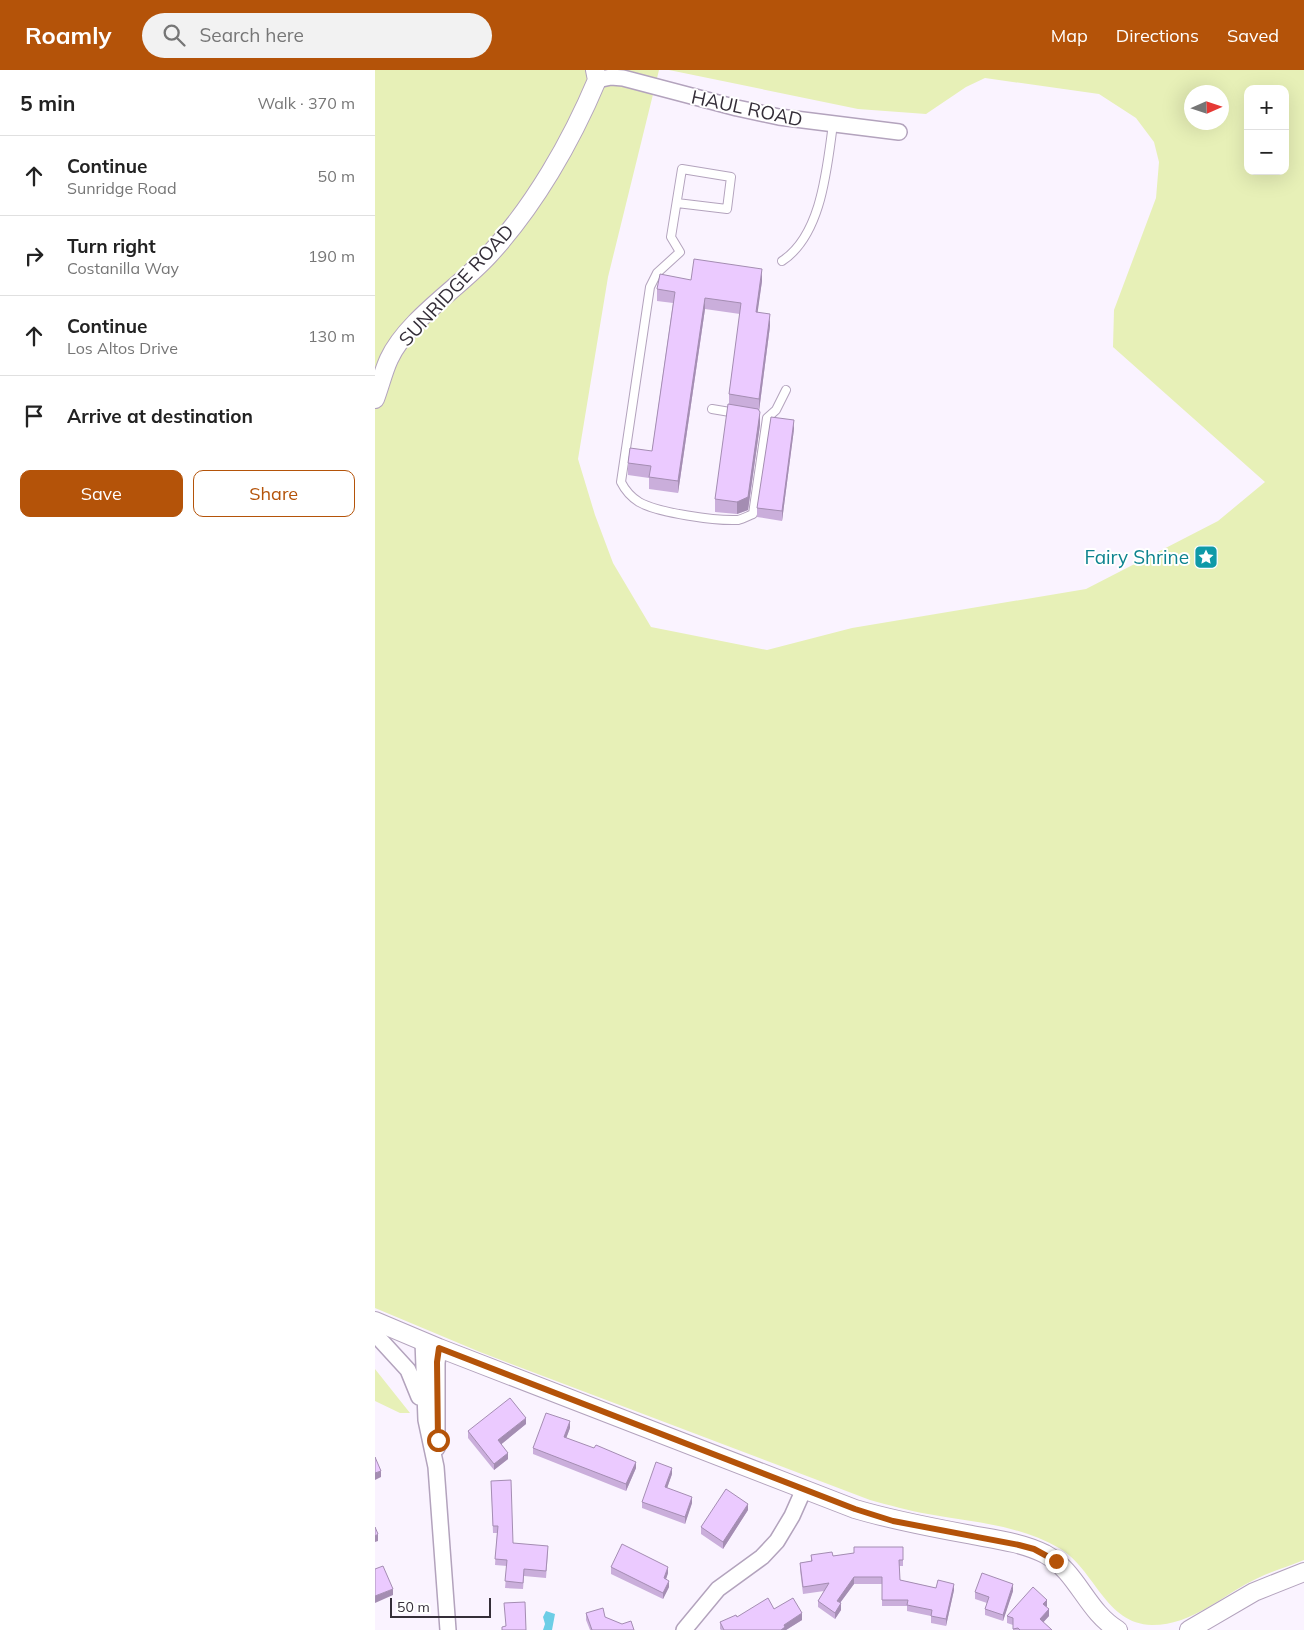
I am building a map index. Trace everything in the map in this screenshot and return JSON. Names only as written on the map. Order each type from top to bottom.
[{"type":"street","name":"HAUL ROAD","points":[[598,73],[737,108],[833,124],[899,132]]},
{"type":"street","name":"SUNRIDGE ROAD","points":[[375,399],[389,358],[404,337],[489,255],[522,213],[570,140],[598,73]]},
{"type":"street","points":[[375,1321],[431,1345],[804,1489],[893,1521],[1002,1541],[1034,1549],[1051,1558],[1067,1571],[1096,1613],[1118,1630]]},
{"type":"street","points":[[375,1334],[408,1370],[417,1388],[426,1420],[436,1467],[449,1630]]},
{"type":"street","points":[[426,1420],[431,1345]]},
{"type":"street","points":[[431,1345],[437,1362],[438,1440],[436,1467]]},
{"type":"street","points":[[684,1630],[718,1589],[762,1558],[777,1540],[792,1516],[804,1489]]},
{"type":"street","points":[[1189,1630],[1254,1592],[1304,1572]]},
{"type":"lane","points":[[782,261],[789,256],[803,238],[815,216],[825,182],[833,124]]},
{"type":"lane","points":[[677,203],[727,209],[731,177],[682,169],[671,237],[680,252],[657,273],[650,287],[621,482],[625,490],[638,501],[660,510],[721,520],[741,520],[753,514],[767,418],[775,410],[786,390]]},
{"type":"lane","points":[[712,409],[749,415]]},
{"type":"lane","points":[[758,416],[767,418]]},
{"type":"green space","points":[[375,70],[659,70],[608,277],[578,459],[595,515],[613,563],[651,627],[767,650],[852,628],[1086,589],[1218,521],[1265,482],[1113,347],[1114,310],[1156,198],[1159,162],[1154,142],[1136,118],[1099,94],[985,78],[966,87],[926,114],[858,109],[669,70],[1304,70],[1304,1560],[1258,1578],[1208,1608],[1181,1620],[1167,1624],[1152,1625],[1136,1622],[1111,1606],[1071,1557],[1044,1540],[995,1525],[921,1513],[870,1500],[480,1352],[375,1308]]},
{"type":"green space","points":[[375,1369],[410,1413],[400,1413],[375,1401]]},
{"type":"water","points":[[546,1611],[555,1614],[552,1630],[543,1630],[545,1624],[543,1617]]},
{"type":"building","points":[[694,259],[762,269],[756,312],[770,314],[759,399],[729,394],[741,303],[705,298],[678,481],[649,477],[651,466],[628,463],[630,448],[652,451],[675,292],[657,289],[660,274],[691,280]]},
{"type":"building","points":[[728,404],[758,409],[760,412],[748,497],[737,502],[715,499]]},
{"type":"building","points":[[771,417],[794,420],[782,511],[757,508]]},
{"type":"building","points":[[510,1398],[526,1418],[498,1440],[508,1453],[494,1464],[468,1431]]},
{"type":"building","points":[[546,1413],[570,1421],[564,1437],[594,1448],[596,1445],[636,1462],[626,1484],[533,1448]]},
{"type":"building","points":[[375,1457],[381,1471],[375,1473]]},
{"type":"building","points":[[656,1462],[672,1468],[665,1487],[692,1497],[685,1517],[642,1502]]},
{"type":"building","points":[[511,1480],[513,1543],[548,1546],[546,1571],[524,1569],[523,1583],[505,1581],[507,1560],[495,1559],[498,1526],[493,1526],[491,1481]]},
{"type":"building","points":[[726,1489],[748,1504],[723,1542],[701,1527]]},
{"type":"building","points":[[622,1544],[668,1567],[664,1578],[669,1581],[663,1593],[611,1567]]},
{"type":"building","points":[[854,1547],[903,1547],[903,1560],[899,1560],[900,1580],[936,1588],[938,1580],[954,1584],[946,1619],[931,1616],[932,1610],[907,1605],[908,1600],[882,1600],[882,1577],[854,1577],[837,1601],[841,1603],[835,1613],[818,1601],[829,1583],[803,1587],[800,1563],[812,1561],[811,1555],[832,1552],[833,1556],[854,1553]]},
{"type":"building","points":[[383,1566],[393,1589],[375,1596],[375,1569]]},
{"type":"building","points":[[982,1573],[1013,1584],[1003,1615],[985,1609],[989,1597],[975,1592]]},
{"type":"building","points":[[1033,1587],[1047,1600],[1043,1604],[1049,1609],[1040,1619],[1052,1630],[1013,1629],[1013,1618],[1007,1616]]},
{"type":"building","points":[[768,1598],[774,1609],[793,1598],[802,1613],[784,1625],[785,1627],[781,1630],[724,1630],[720,1622],[736,1615],[737,1617]]},
{"type":"building","points":[[525,1602],[526,1630],[502,1630],[502,1627],[506,1626],[504,1603]]},
{"type":"building","points":[[603,1608],[605,1617],[622,1624],[631,1621],[634,1630],[592,1630],[586,1613]]},
{"type":"place","name":"Fairy Shrine","points":[[1206,557]]},
{"type":"route","points":[[438,1440],[437,1362],[439,1348],[855,1509],[893,1521],[1019,1545],[1034,1549],[1056,1561]]}]
